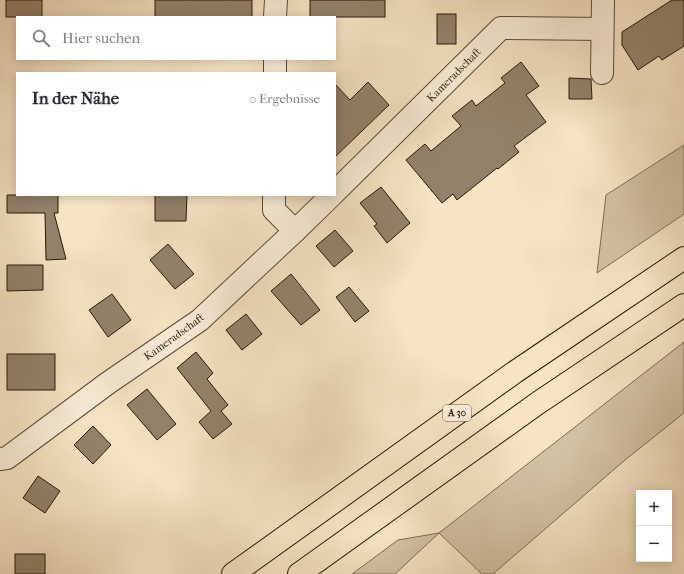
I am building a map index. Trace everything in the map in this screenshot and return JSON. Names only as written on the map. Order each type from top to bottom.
[{"type":"highway","name":"A 30","points":[[233,574],[515,372],[684,258]]},
{"type":"highway","points":[[299,574],[538,402],[684,305]]},
{"type":"street","points":[[275,16],[276,0]]},
{"type":"street","points":[[602,73],[603,0]]},
{"type":"street","name":"Kameradschaft","points":[[336,191],[501,28],[602,29]]},
{"type":"street","points":[[275,60],[275,72]]},
{"type":"street","points":[[274,196],[274,210],[295,231]]},
{"type":"street","name":"Kameradschaft","points":[[0,458],[7,458],[108,384],[200,320],[331,196]]},
{"type":"shaded area","points":[[684,145],[684,214],[597,273],[606,195]]},
{"type":"shaded area","points":[[684,342],[684,413],[625,460],[493,574],[482,574],[439,533]]},
{"type":"shaded area","points":[[439,533],[395,574],[352,574],[398,540]]},
{"type":"building","points":[[6,0],[42,0],[42,16],[6,17]]},
{"type":"building","points":[[155,0],[252,0],[252,16],[155,16]]},
{"type":"building","points":[[310,0],[385,0],[385,17],[310,16]]},
{"type":"building","points":[[672,0],[684,0],[684,46],[662,60],[659,56],[638,70],[622,45],[622,32]]},
{"type":"building","points":[[437,14],[456,14],[456,44],[437,44]]},
{"type":"building","points":[[521,62],[539,86],[526,95],[546,122],[514,146],[519,152],[498,169],[497,168],[457,200],[453,194],[442,203],[406,160],[425,144],[431,151],[461,126],[452,116],[472,100],[476,106],[505,83],[501,78]]},
{"type":"building","points":[[569,78],[591,79],[592,99],[569,99]]},
{"type":"building","points":[[368,82],[389,105],[336,156],[336,85],[350,100]]},
{"type":"building","points":[[381,187],[410,223],[387,243],[374,226],[377,224],[360,203]]},
{"type":"building","points":[[7,195],[58,196],[58,213],[54,213],[66,259],[46,260],[45,213],[7,213]]},
{"type":"building","points":[[155,196],[187,196],[186,221],[155,221]]},
{"type":"building","points":[[335,230],[353,251],[334,267],[316,246]]},
{"type":"building","points":[[168,244],[194,274],[175,289],[150,260]]},
{"type":"building","points":[[7,265],[43,265],[43,290],[7,291]]},
{"type":"building","points":[[291,274],[320,310],[301,325],[271,291]]},
{"type":"building","points":[[349,287],[369,311],[355,322],[336,297]]},
{"type":"building","points":[[112,294],[131,320],[108,337],[89,310]]},
{"type":"building","points":[[246,314],[262,334],[242,350],[226,330]]},
{"type":"building","points":[[196,352],[213,373],[207,379],[228,405],[221,411],[232,424],[213,439],[199,422],[211,411],[177,368]]},
{"type":"building","points":[[7,354],[55,354],[55,390],[7,390]]},
{"type":"building","points":[[147,389],[176,424],[157,440],[127,405]]},
{"type":"building","points":[[93,426],[111,445],[93,464],[74,445]]},
{"type":"building","points":[[38,476],[60,491],[45,513],[23,498]]},
{"type":"building","points":[[15,554],[45,554],[45,574],[15,574]]}]
